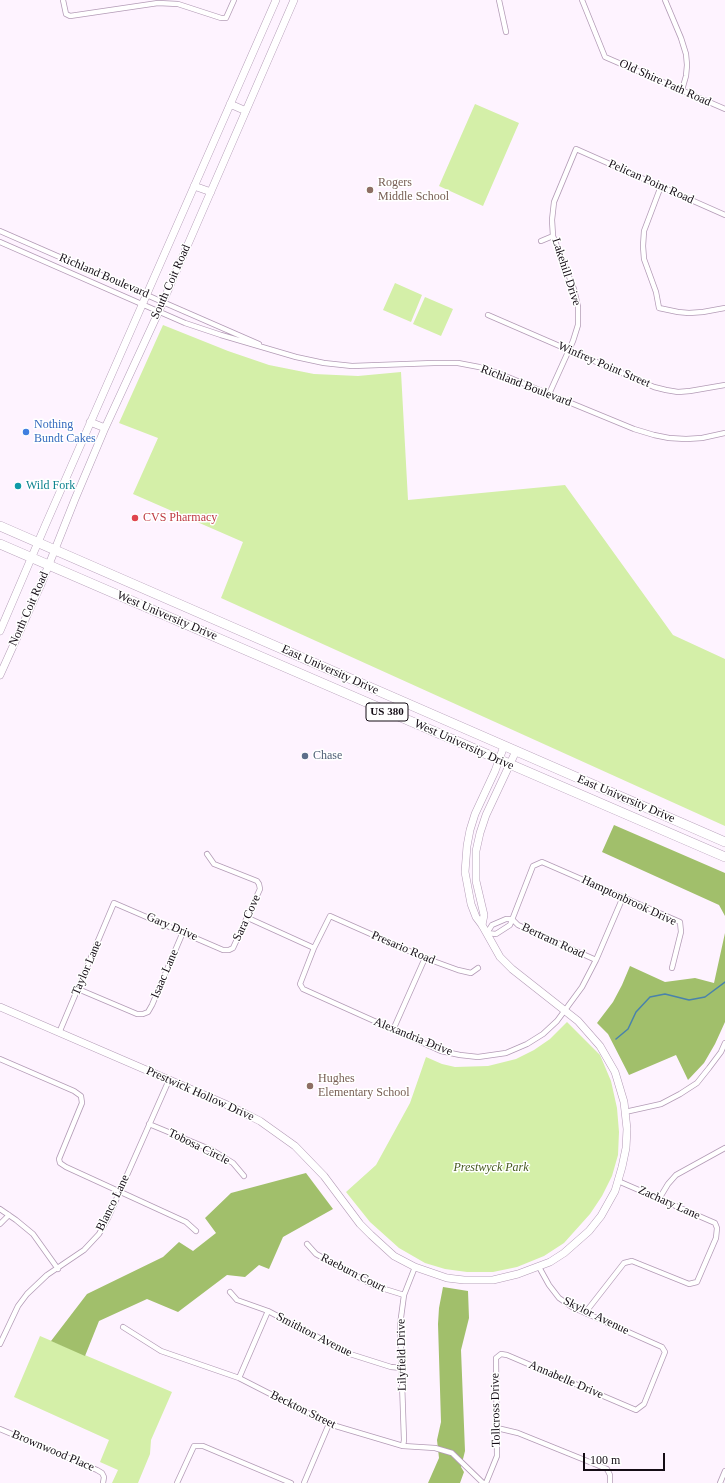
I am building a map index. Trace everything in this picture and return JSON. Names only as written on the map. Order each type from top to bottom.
[{"type":"highway","name":"East University Drive","points":[[0,526],[725,842]]},
{"type":"highway","name":"US 380","points":[[0,544],[49,565]]},
{"type":"highway","name":"West University Drive","points":[[49,565],[725,857]]},
{"type":"main road","name":"South Coit Road","points":[[32,557],[276,0]]},
{"type":"main road","name":"South Coit Road","points":[[49,565],[75,499],[159,312],[294,0]]},
{"type":"main road","points":[[230,104],[246,111]]},
{"type":"main road","points":[[194,186],[210,192]]},
{"type":"main road","points":[[90,422],[106,428]]},
{"type":"main road","name":"North Coit Road","points":[[0,631],[32,557]]},
{"type":"main road","name":"North Coit Road","points":[[0,674],[49,565]]},
{"type":"main road","name":"Prestwick Hollow Drive","points":[[0,1008],[232,1107],[260,1121],[298,1150],[324,1176],[360,1224],[371,1236],[394,1256],[415,1267],[447,1278],[464,1280],[493,1280],[539,1267],[564,1254],[589,1231],[601,1216],[615,1190],[618,1181],[626,1148],[627,1129],[624,1102],[615,1072],[600,1046],[578,1021],[512,969],[500,957],[482,924],[476,917],[471,904],[465,872],[467,846],[474,814],[495,770],[504,746]]},
{"type":"main road","name":"Prestwick Hollow Drive","points":[[482,924],[484,915],[476,881],[476,851],[486,815],[516,751]]},
{"type":"street","points":[[63,0],[66,14],[70,16],[158,3],[178,2],[220,18],[226,18],[234,0]]},
{"type":"street","points":[[498,0],[506,32]]},
{"type":"street","name":"Old Shire Path Road","points":[[582,0],[605,57],[725,109]]},
{"type":"street","points":[[665,0],[686,54],[686,76],[682,90]]},
{"type":"street","name":"Pelican Point Road","points":[[576,149],[725,215]]},
{"type":"street","name":"Lakehill Drive","points":[[549,394],[569,350],[578,325],[578,307],[574,289],[553,236],[552,220],[554,202],[576,149]]},
{"type":"street","points":[[662,186],[644,231],[643,246],[644,259],[656,292],[659,308],[689,313],[725,308]]},
{"type":"street","name":"Richland Boulevard","points":[[0,231],[274,350]]},
{"type":"street","points":[[541,241],[553,236]]},
{"type":"street","name":"Richland Boulevard","points":[[0,242],[159,312],[204,330],[312,361],[346,366],[458,364],[479,367],[498,373],[634,429],[654,435],[686,439],[702,438],[725,433]]},
{"type":"street","name":"Winfrey Point Street","points":[[488,315],[666,390],[678,392],[690,391],[725,385]]},
{"type":"street","name":"Sara Cove","points":[[207,854],[214,864],[257,881],[260,884],[260,889],[248,918],[235,945],[229,950]]},
{"type":"street","name":"Hamptonbrook Drive","points":[[512,919],[533,866],[542,862],[680,922],[681,932],[672,968]]},
{"type":"street","name":"Alexandria Drive","points":[[314,948],[300,984],[303,989],[441,1051],[460,1055],[478,1056],[506,1053],[527,1044],[543,1034],[557,1021],[582,987],[596,960],[623,897]]},
{"type":"street","name":"Gary Drive","points":[[114,903],[223,950],[229,950]]},
{"type":"street","name":"Taylor Lane","points":[[59,1033],[114,903]]},
{"type":"street","name":"Presario Road","points":[[314,948],[330,916],[425,958],[458,970],[471,973],[478,968]]},
{"type":"street","points":[[248,918],[314,948]]},
{"type":"street","points":[[506,919],[512,919],[510,925],[496,934],[487,933],[492,925],[506,919]]},
{"type":"street","name":"Bertram Road","points":[[512,919],[518,925],[596,960]]},
{"type":"street","name":"Isaac Lane","points":[[78,989],[137,1014],[144,1014],[148,1012],[152,1006],[183,932]]},
{"type":"street","points":[[393,1030],[425,958]]},
{"type":"street","points":[[625,1112],[661,1104],[697,1083],[721,1052],[725,1043]]},
{"type":"street","points":[[0,1059],[74,1090],[81,1096],[82,1103],[59,1159],[60,1163],[186,1222],[196,1231]]},
{"type":"street","name":"Blanco Lane","points":[[0,1344],[15,1311],[27,1294],[47,1276],[84,1250],[99,1234],[108,1218],[169,1080]]},
{"type":"street","name":"Tobosa Circle","points":[[149,1124],[212,1150],[233,1163],[244,1176]]},
{"type":"street","points":[[659,1199],[668,1184],[676,1176],[725,1148]]},
{"type":"street","name":"Zachary Lane","points":[[584,1313],[624,1263],[632,1261],[689,1284],[697,1282],[716,1238],[717,1228],[714,1223],[618,1181]]},
{"type":"street","points":[[0,1209],[33,1234],[58,1268]]},
{"type":"street","points":[[0,1224],[9,1215]]},
{"type":"street","name":"Raeburn Court","points":[[307,1244],[316,1254],[374,1286],[404,1295]]},
{"type":"street","name":"Lilyfield Drive","points":[[403,1446],[400,1324],[404,1295],[415,1267]]},
{"type":"street","name":"Skylor Avenue","points":[[539,1267],[549,1285],[559,1298],[572,1307],[662,1347],[665,1352],[644,1404],[637,1410]]},
{"type":"street","name":"Smithton Avenue","points":[[230,1292],[237,1300],[268,1311],[350,1354],[402,1368]]},
{"type":"street","points":[[239,1378],[268,1311]]},
{"type":"street","name":"Beckton Street","points":[[122,1327],[161,1351],[239,1378],[329,1424],[403,1446],[435,1448],[452,1454],[485,1483]]},
{"type":"street","name":"Annabelle Drive","points":[[496,1358],[501,1354],[507,1356],[637,1410]]},
{"type":"street","name":"Tollcross Drive","points":[[485,1483],[497,1456],[496,1358]]},
{"type":"street","points":[[304,1483],[329,1424]]},
{"type":"street","points":[[497,1428],[518,1433],[607,1470],[610,1475],[610,1483]]},
{"type":"street","name":"Brownwood Place","points":[[0,1429],[98,1470],[104,1477],[103,1483]]},
{"type":"street","points":[[177,1483],[194,1446],[203,1446],[291,1483]]},
{"type":"street","points":[[720,1483],[725,1471]]},
{"type":"green space","points":[[475,104],[519,123],[483,206],[439,186]]},
{"type":"green space","points":[[395,283],[422,295],[411,322],[383,310]]},
{"type":"green space","points":[[425,297],[453,309],[441,336],[413,324]]},
{"type":"green space","points":[[163,325],[228,351],[269,365],[314,374],[358,376],[401,372],[408,500],[565,485],[673,635],[725,659],[725,826],[221,598],[243,542],[133,494],[158,438],[119,423]]},
{"type":"green space","points":[[614,825],[725,873],[725,916],[719,905],[602,852]]},
{"type":"green space","points":[[725,933],[725,1022],[704,1063],[688,1080],[676,1055],[629,1075],[608,1034],[597,1023],[613,1002],[630,966],[665,982],[695,978],[714,983]]},
{"type":"green space","name":"Prestwyck Park","points":[[567,1022],[600,1055],[611,1081],[617,1108],[619,1132],[618,1155],[612,1176],[602,1196],[590,1214],[564,1243],[544,1256],[517,1267],[493,1272],[467,1272],[445,1269],[425,1263],[399,1248],[370,1222],[346,1192],[376,1165],[410,1103],[426,1057],[442,1064],[455,1067],[488,1066],[516,1059],[534,1050],[550,1039]]},
{"type":"green space","points":[[306,1173],[333,1209],[283,1237],[269,1269],[259,1265],[245,1277],[227,1275],[178,1312],[147,1299],[99,1321],[85,1356],[51,1341],[87,1294],[163,1257],[179,1242],[193,1251],[216,1233],[205,1218],[231,1193]]},
{"type":"green space","points":[[443,1287],[468,1291],[469,1318],[461,1350],[465,1451],[461,1467],[464,1472],[460,1483],[428,1483],[439,1458],[437,1440],[441,1422],[438,1324]]},
{"type":"green space","points":[[40,1336],[172,1392],[151,1440],[150,1454],[138,1483],[112,1483],[118,1470],[100,1462],[109,1440],[14,1397]]},
{"type":"waterway","points":[[616,1039],[628,1029],[636,1012],[650,997],[665,994],[689,1000],[705,997],[725,982]]},
{"type":"place","name":"Rogers Middle School","points":[[370,190]]},
{"type":"place","name":"Nothing Bundt Cakes","points":[[26,432]]},
{"type":"place","name":"Wild Fork","points":[[18,486]]},
{"type":"place","name":"CVS Pharmacy","points":[[135,518]]},
{"type":"place","name":"Chase","points":[[305,756]]},
{"type":"place","name":"Hughes Elementary School","points":[[310,1086]]}]
